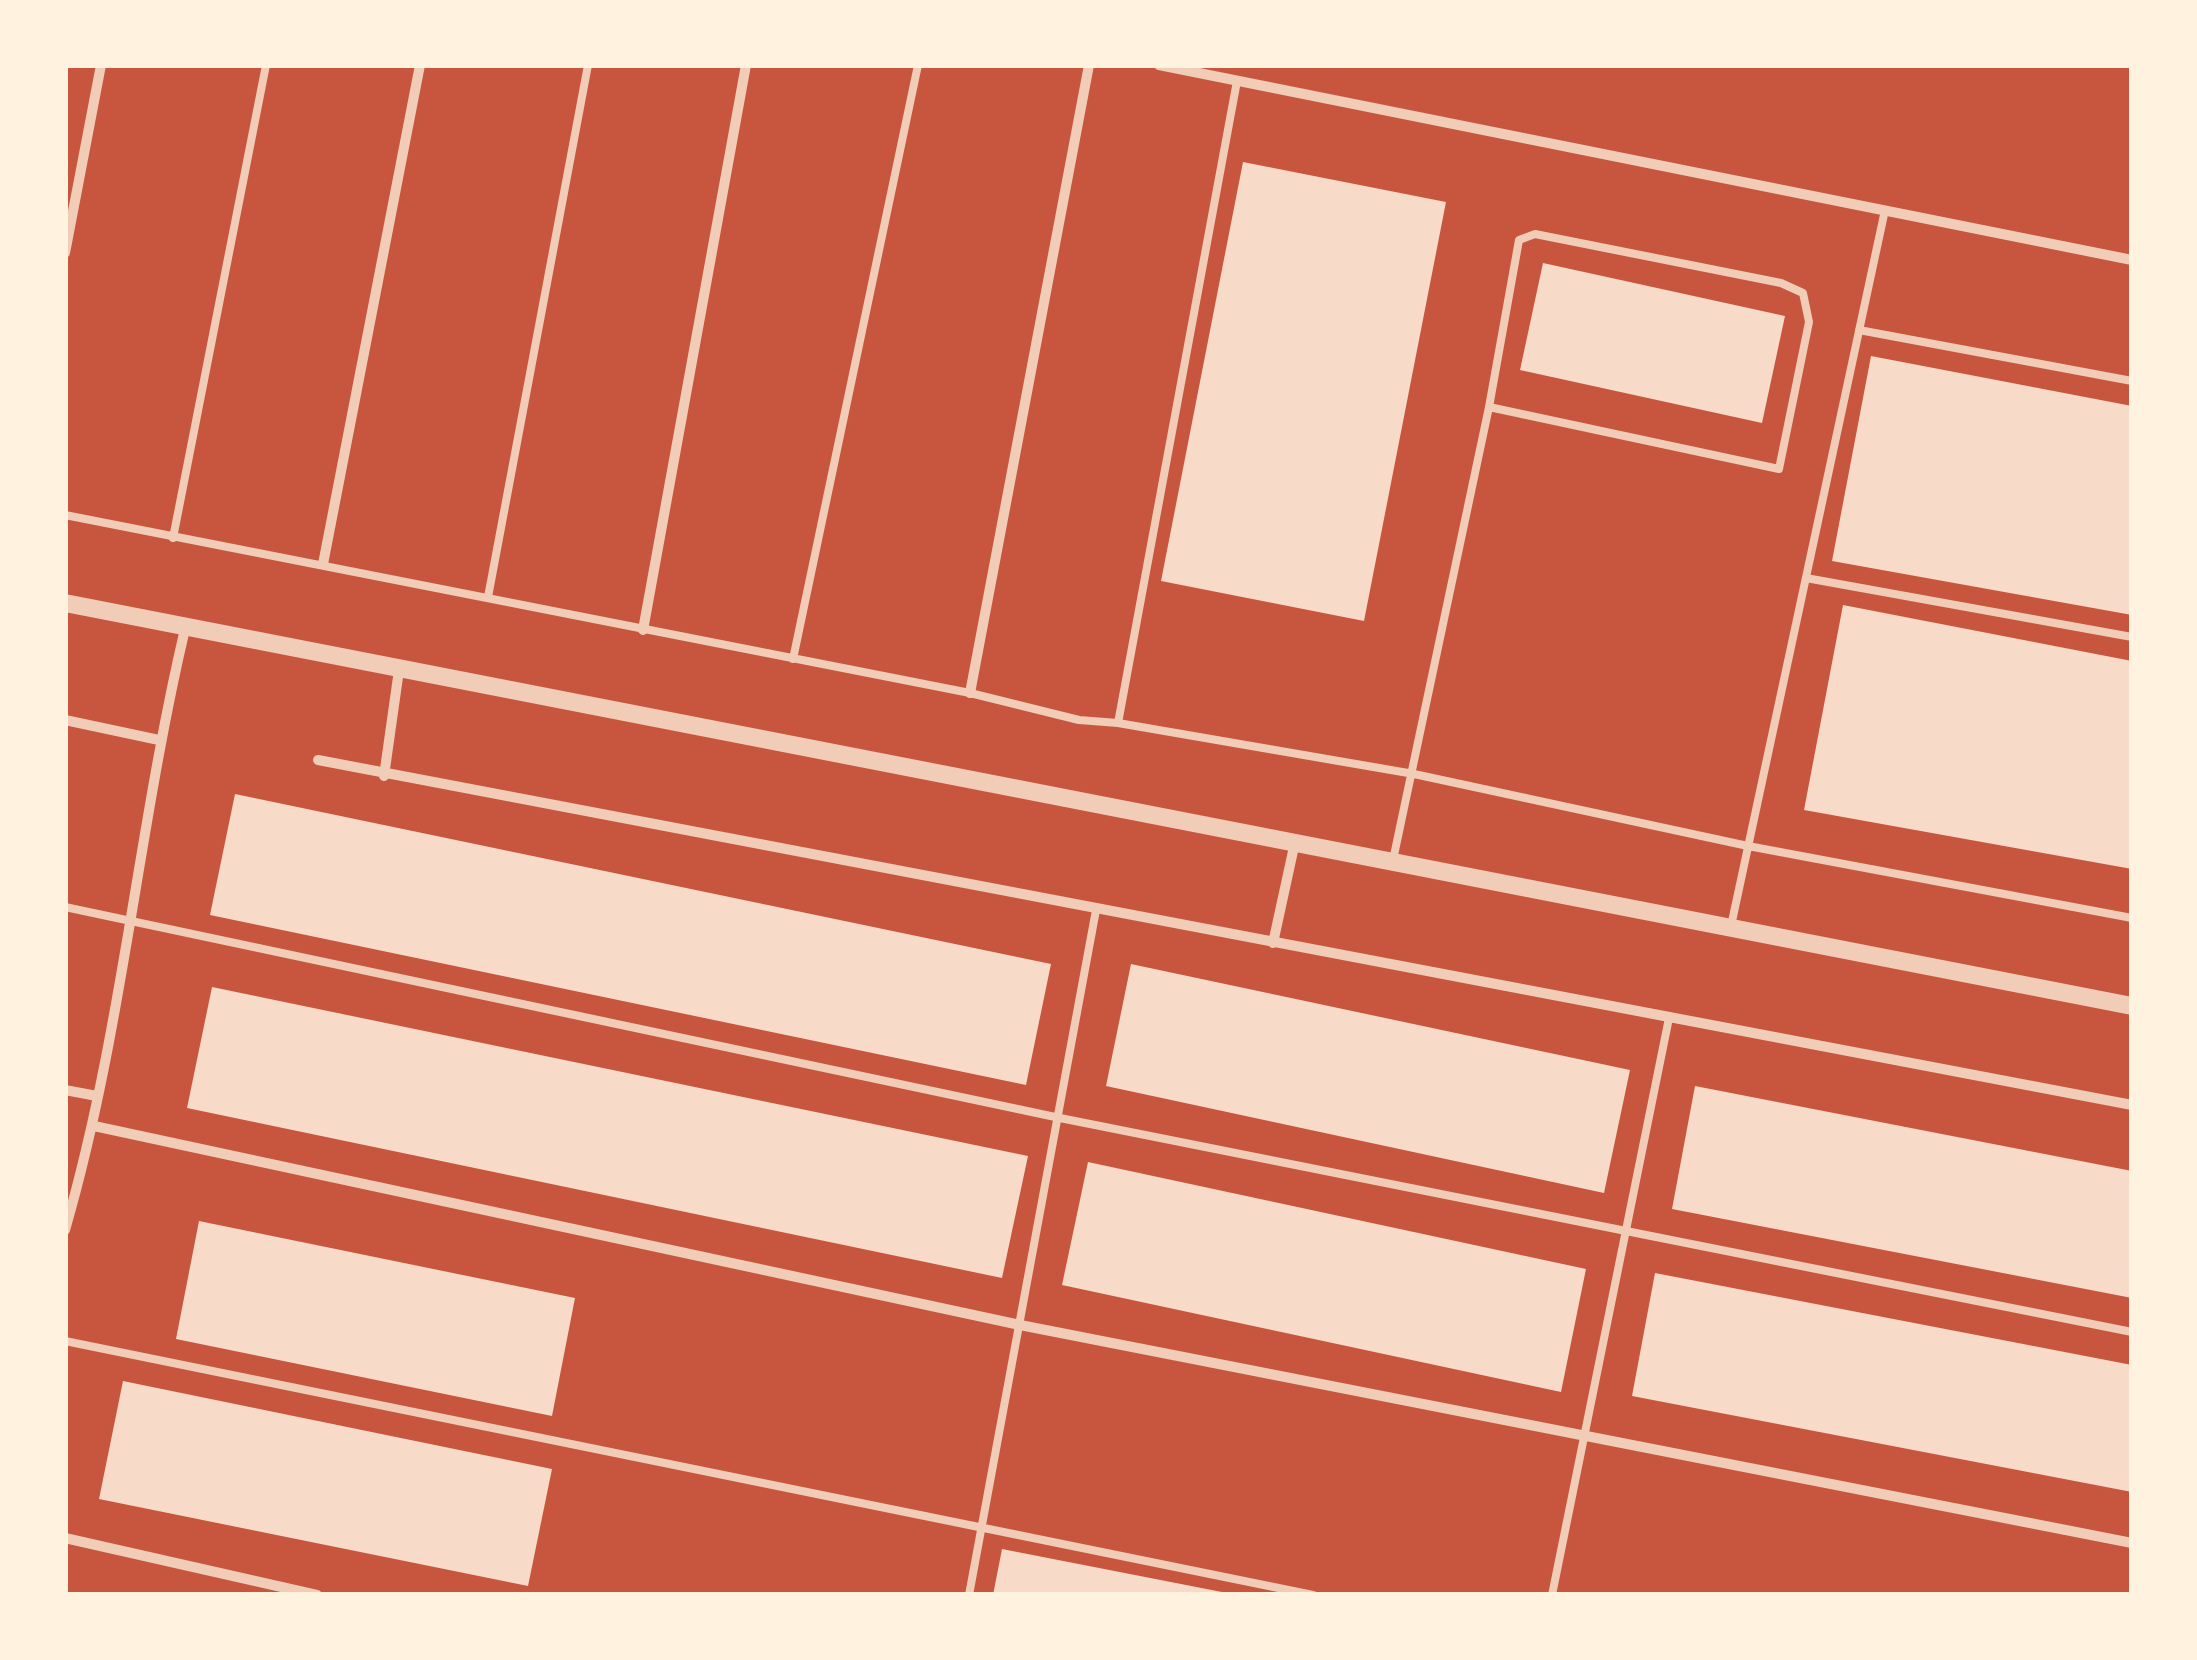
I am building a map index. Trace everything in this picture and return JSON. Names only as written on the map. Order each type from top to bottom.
[{"type":"street","points":[[65,253],[101,65]]},
{"type":"street","points":[[323,564],[420,65]]},
{"type":"street","points":[[642,630],[746,65]]},
{"type":"street","points":[[970,693],[1088,65]]},
{"type":"street","points":[[1158,65],[2132,260]]},
{"type":"street","points":[[1237,81],[1240,65]]},
{"type":"street","points":[[65,603],[2132,1006]]},
{"type":"street","points":[[65,1230],[94,1126],[159,740],[185,629]]},
{"type":"street","points":[[384,776],[399,670]]},
{"type":"street","points":[[65,720],[159,740]]},
{"type":"street","points":[[318,760],[384,776],[2132,1105]]},
{"type":"street","points":[[1273,943],[1294,842]]},
{"type":"street","points":[[65,1090],[97,1096]]},
{"type":"street","points":[[94,1126],[1020,1325],[2132,1543]]},
{"type":"street","points":[[65,1538],[317,1595]]},
{"type":"lane","points":[[173,538],[266,65]]},
{"type":"lane","points":[[488,597],[588,65]]},
{"type":"lane","points":[[794,658],[918,65]]},
{"type":"lane","points":[[1118,723],[1237,81]]},
{"type":"lane","points":[[1731,926],[1885,210]]},
{"type":"lane","points":[[1393,860],[1414,774],[1520,240],[1536,234],[1781,283],[1803,293],[1808,322],[1779,469],[1489,407]]},
{"type":"lane","points":[[1859,330],[2132,380]]},
{"type":"lane","points":[[65,515],[970,693],[1079,720],[1118,723],[1414,774],[1748,846],[2132,918]]},
{"type":"lane","points":[[1806,578],[2132,637]]},
{"type":"lane","points":[[65,907],[1060,1118],[2132,1332]]},
{"type":"lane","points":[[969,1595],[1096,910]]},
{"type":"lane","points":[[1552,1595],[1587,1439],[1623,1230],[1669,1018]]},
{"type":"lane","points":[[65,1340],[1313,1595]]},
{"type":"building","points":[[1243,162],[1446,202],[1364,621],[1161,581]]},
{"type":"building","points":[[1543,263],[1785,316],[1762,423],[1520,370]]},
{"type":"building","points":[[1871,356],[2132,406],[2132,615],[1832,561]]},
{"type":"building","points":[[1843,605],[2132,661],[2132,869],[1804,810]]},
{"type":"building","points":[[235,794],[1051,964],[1026,1085],[210,915]]},
{"type":"building","points":[[1131,964],[1630,1070],[1604,1193],[1106,1086]]},
{"type":"building","points":[[212,987],[1028,1156],[1002,1278],[187,1108]]},
{"type":"building","points":[[1695,1086],[2132,1171],[2132,1298],[1672,1209]]},
{"type":"building","points":[[1088,1162],[1586,1269],[1561,1392],[1062,1285]]},
{"type":"building","points":[[199,1221],[575,1298],[552,1416],[176,1339]]},
{"type":"building","points":[[1655,1273],[2132,1365],[2132,1492],[1632,1396]]},
{"type":"building","points":[[123,1381],[552,1469],[528,1586],[99,1499]]},
{"type":"building","points":[[1002,1549],[1227,1593],[1227,1595],[993,1595]]}]
